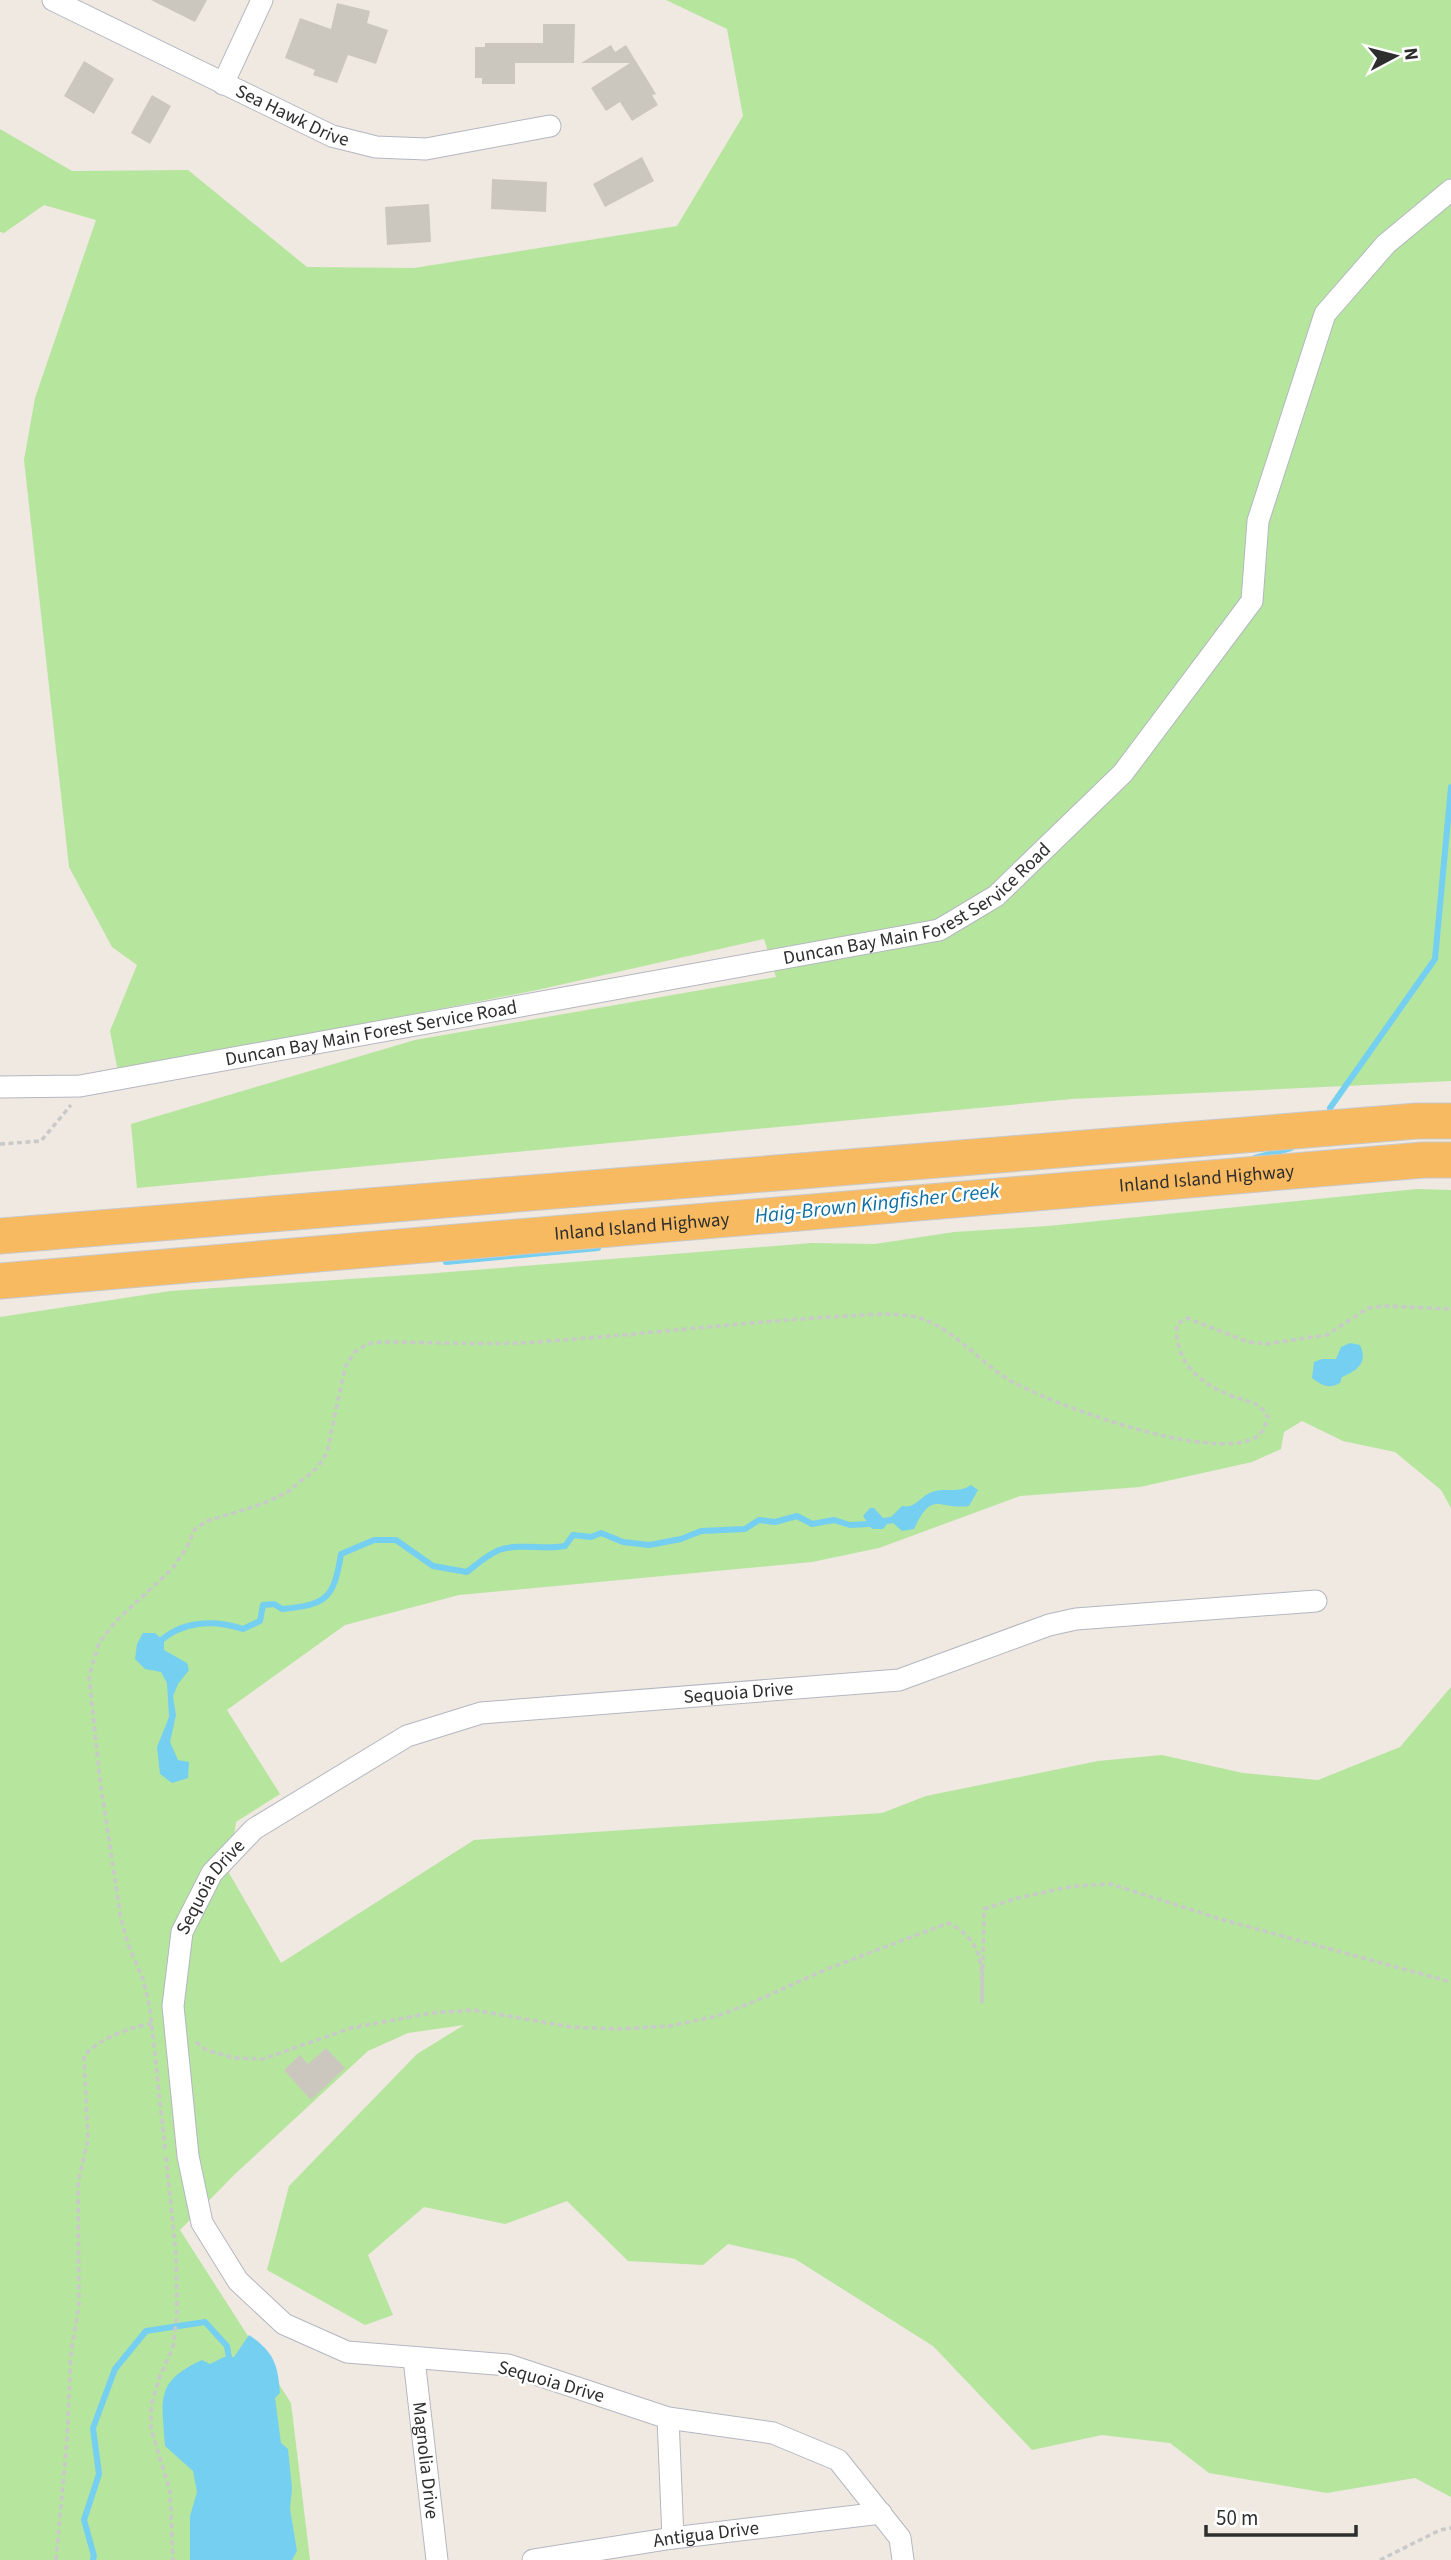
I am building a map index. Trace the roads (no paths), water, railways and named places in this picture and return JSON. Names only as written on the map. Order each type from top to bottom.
[{"type":"highway","name":"Inland Island Highway","points":[[0,1236],[1390,1123],[1451,1121]]},
{"type":"highway","name":"Inland Island Highway","points":[[0,1281],[1224,1176],[1451,1160]]},
{"type":"street","name":"Sea Hawk Drive","points":[[53,0],[332,136],[376,147],[426,149],[550,126]]},
{"type":"street","points":[[223,84],[261,0]]},
{"type":"street","name":"Duncan Bay Main Forest Service Road","points":[[0,1087],[87,1084],[939,930],[996,896],[1123,773],[1252,601],[1258,521],[1325,314],[1386,244],[1451,190]]},
{"type":"street","name":"Sequoia Drive","points":[[903,2560],[900,2538],[838,2460],[773,2433],[668,2418],[508,2365],[347,2352],[284,2324],[238,2281],[202,2223],[188,2156],[173,2006],[182,1932],[212,1872],[254,1829],[407,1736],[481,1713],[899,1680],[1049,1625],[1076,1619],[1316,1601]]},
{"type":"street","name":"Magnolia Drive","points":[[414,2359],[437,2560]]},
{"type":"street","points":[[668,2418],[673,2538]]},
{"type":"street","name":"Antigua Drive","points":[[533,2560],[673,2538],[881,2513]]},
{"type":"water","points":[[1350,1343],[1360,1345],[1362,1351],[1362,1361],[1357,1369],[1332,1386],[1323,1385],[1312,1378],[1314,1362],[1336,1359],[1341,1347]]},
{"type":"water","points":[[971,1485],[978,1490],[969,1506],[931,1505],[914,1529],[902,1531],[893,1523],[887,1524],[883,1529],[872,1529],[863,1516],[870,1508],[874,1508],[883,1518],[891,1517],[902,1506],[911,1506],[932,1492],[961,1489]]},
{"type":"water","points":[[143,1633],[155,1633],[164,1641],[164,1650],[187,1663],[189,1670],[173,1696],[176,1715],[170,1742],[178,1760],[189,1762],[188,1778],[172,1783],[160,1774],[157,1747],[169,1717],[167,1683],[161,1672],[145,1669],[135,1659],[137,1644]]},
{"type":"water","points":[[249,2335],[269,2353],[278,2375],[280,2393],[275,2398],[281,2443],[288,2449],[292,2488],[290,2509],[297,2551],[292,2560],[190,2560],[190,2516],[197,2492],[193,2471],[165,2446],[164,2394],[176,2376],[202,2360],[210,2364],[224,2357],[234,2357]]},
{"type":"waterway","name":"Haig-Brown Kingfisher Creek","points":[[1330,1108],[1435,959],[1451,787]]},
{"type":"waterway","name":"Haig-Brown Kingfisher Creek","points":[[1255,1158],[1291,1148]]},
{"type":"waterway","name":"Haig-Brown Kingfisher Creek","points":[[446,1262],[598,1248]]},
{"type":"waterway","points":[[158,1643],[177,1630],[198,1624],[220,1624],[243,1629],[260,1621],[263,1605],[274,1604],[282,1609],[319,1601],[331,1590],[341,1554],[374,1540],[396,1540],[433,1566],[467,1572],[499,1550],[565,1546],[573,1535],[591,1537],[601,1533],[623,1542],[649,1545],[681,1539],[701,1531],[745,1529],[759,1520],[775,1522],[797,1516],[812,1524],[834,1520],[850,1525],[869,1524]]},
{"type":"waterway","points":[[93,2560],[84,2520],[99,2474],[93,2428],[115,2369],[146,2331],[205,2322],[227,2346],[230,2364]]}]
